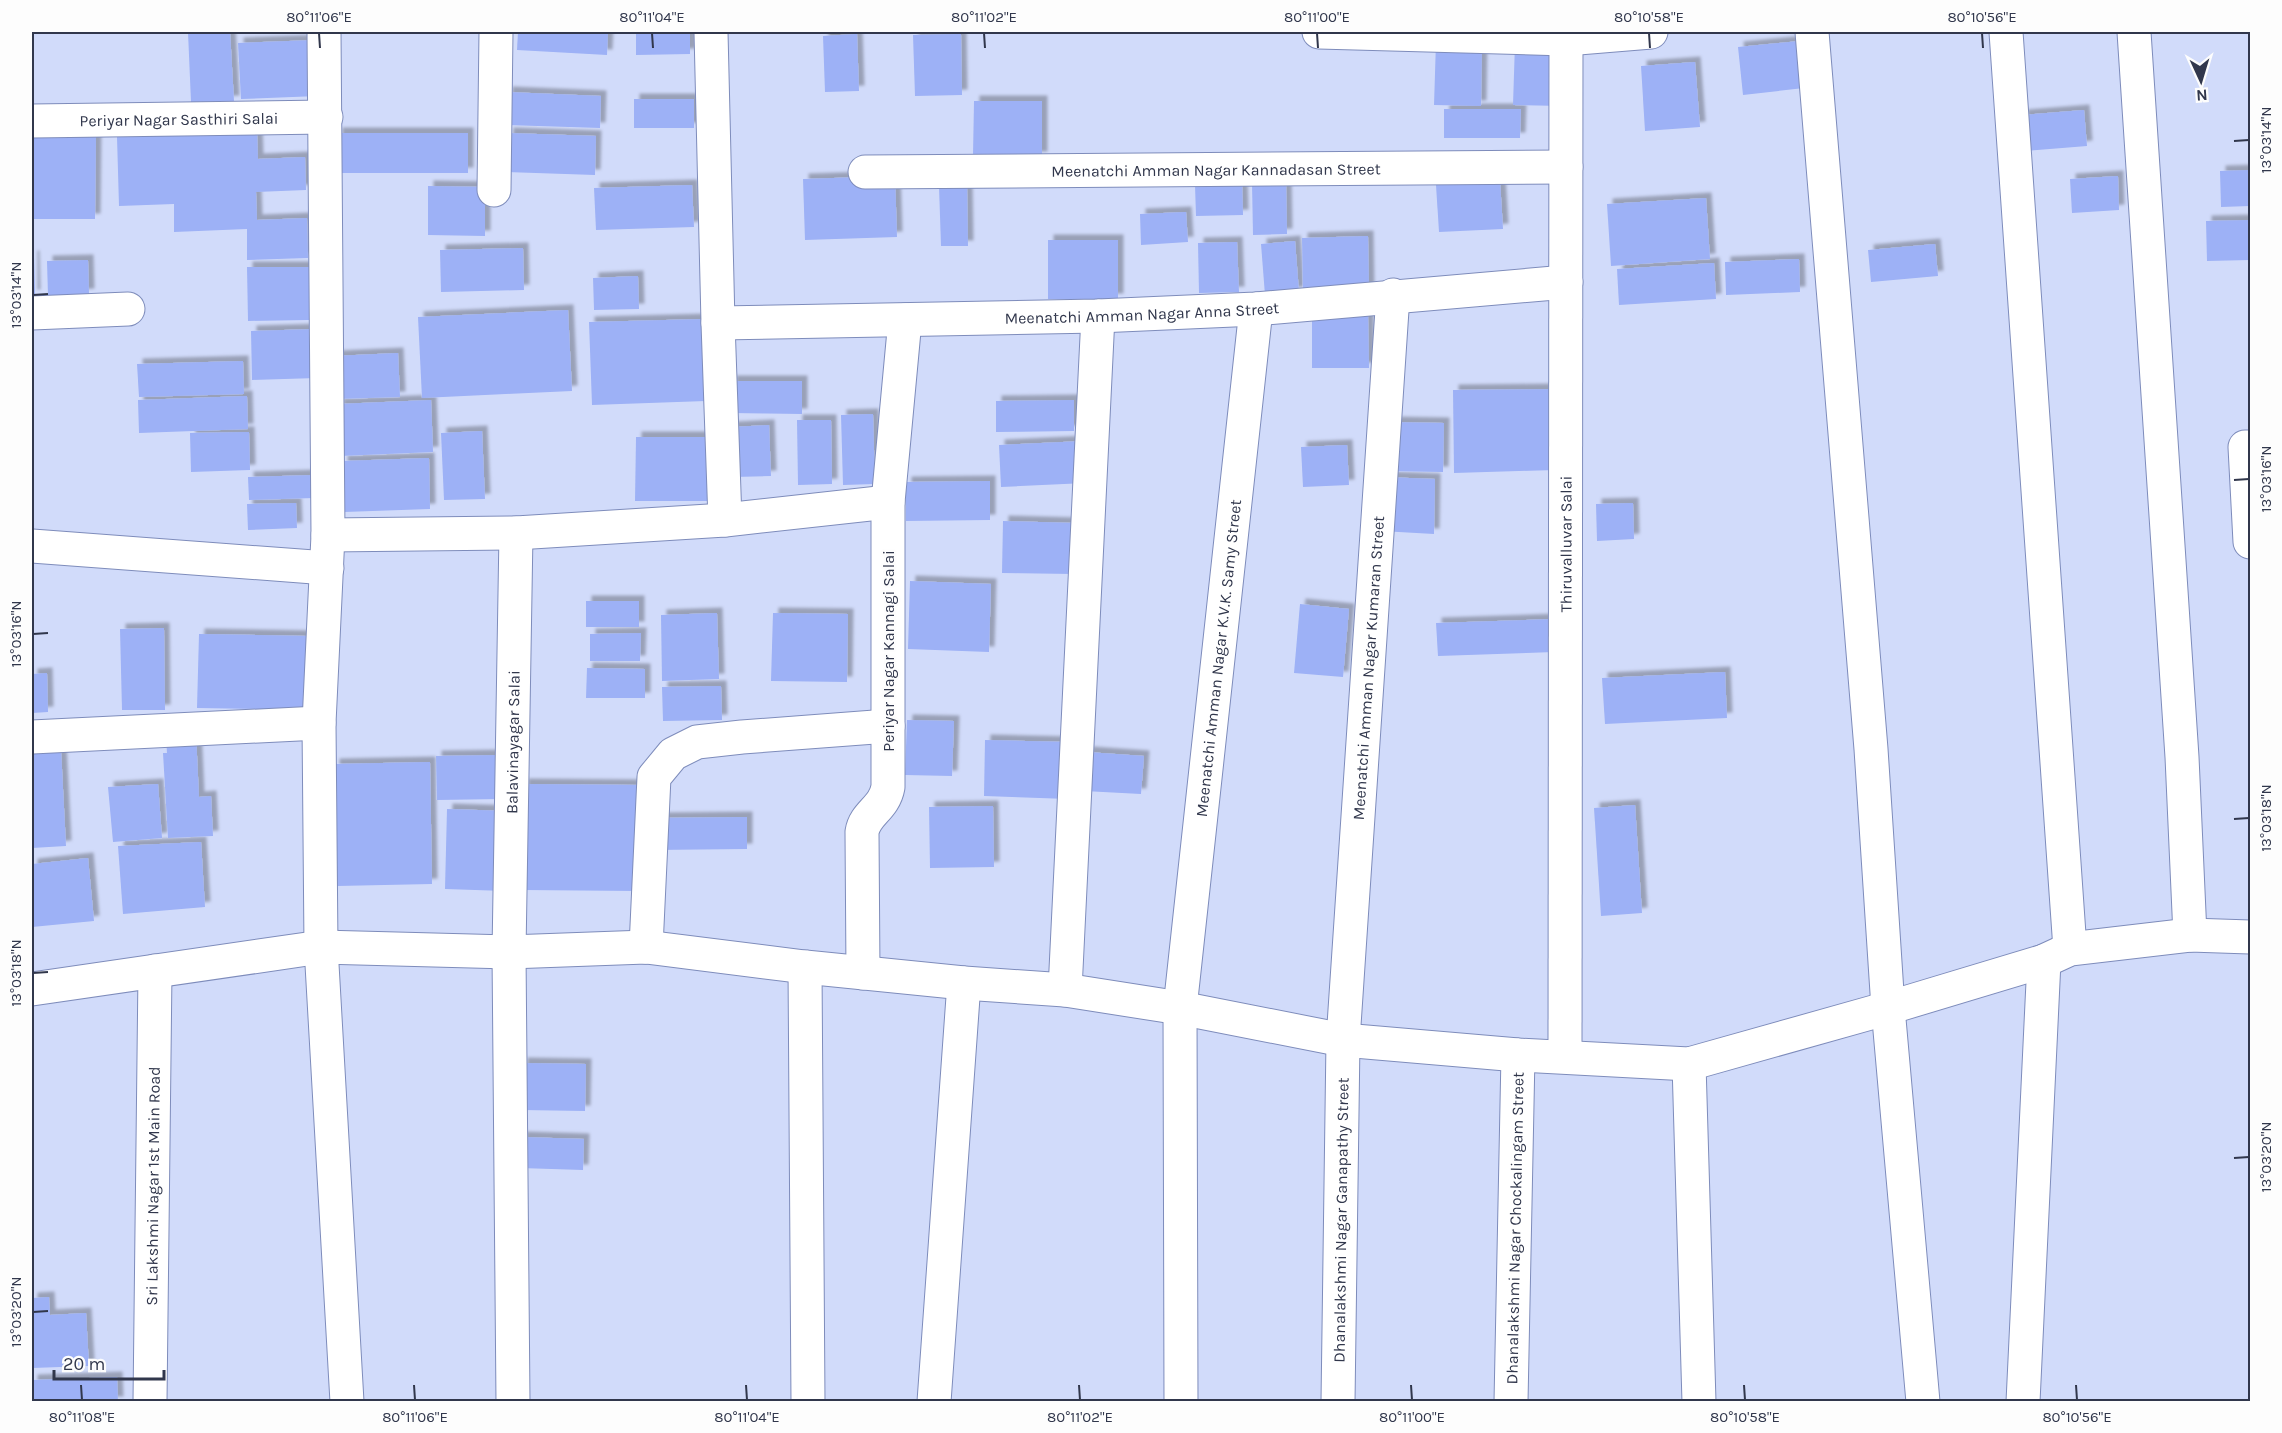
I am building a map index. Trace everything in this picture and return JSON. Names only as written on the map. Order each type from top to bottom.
[{"type":"street","points":[[324,32],[328,535],[319,723],[321,947],[346,1401]]},
{"type":"street","points":[[494,190],[496,32]]},
{"type":"street","points":[[711,32],[725,520]]},
{"type":"street","points":[[1319,32],[1566,35],[1652,32]]},
{"type":"street","points":[[1812,32],[1871,749],[1888,1008],[1923,1401]]},
{"type":"street","points":[[2006,32],[2057,955],[2023,1401]]},
{"type":"street","points":[[2134,32],[2182,757],[2190,934]]},
{"type":"street","name":"Thiruvalluvar Salai","points":[[1565,1056],[1566,35]]},
{"type":"street","name":"Periyar Nagar Sasthiri Salai","points":[[32,121],[326,117]]},
{"type":"street","name":"Meenatchi Amman Nagar Kannadasan Street","points":[[865,172],[1566,167]]},
{"type":"street","name":"Meenatchi Amman Nagar Anna Street","points":[[718,322],[1098,316],[1256,309],[1566,282]]},
{"type":"street","name":"Meenatchi Amman Nagar Kumaran Street","points":[[1343,1040],[1393,296]]},
{"type":"street","points":[[32,313],[128,309]]},
{"type":"street","name":"Meenatchi Amman Nagar K.V.K. Samy Street","points":[[1180,1401],[1180,1008],[1256,309]]},
{"type":"street","points":[[1065,990],[1098,316]]},
{"type":"street","name":"Periyar Nagar Kannagi Salai","points":[[863,973],[861,832],[863,825],[886,799],[888,787],[888,502],[905,320]]},
{"type":"street","points":[[2250,447],[2246,447],[2250,542]]},
{"type":"street","points":[[328,535],[516,533],[725,520],[888,502]]},
{"type":"street","name":"Balavinayagar Salai","points":[[513,1401],[509,952],[516,533]]},
{"type":"street","points":[[32,546],[327,568]]},
{"type":"street","points":[[32,736],[319,723]]},
{"type":"street","points":[[646,947],[654,777],[673,754],[697,742],[719,739],[888,726]]},
{"type":"street","points":[[32,989],[321,947],[509,952],[646,947],[863,973],[1065,990],[1180,1008],[1343,1040],[1518,1055],[1689,1064],[1888,1008],[2057,955],[2190,934],[2250,937]]},
{"type":"street","points":[[805,967],[808,1401]]},
{"type":"street","name":"Sri Lakshmi Nagar 1st Main Road","points":[[150,1401],[155,971]]},
{"type":"street","points":[[934,1401],[964,983]]},
{"type":"street","name":"Dhanalakshmi Nagar Ganapathy Street","points":[[1338,1401],[1343,1040]]},
{"type":"street","name":"Dhanalakshmi Nagar Chockalingam Street","points":[[1511,1401],[1518,1055]]},
{"type":"street","points":[[1689,1064],[1699,1401]]},
{"type":"building","points":[[188,32],[230,32],[234,101],[191,102]]},
{"type":"building","points":[[518,32],[608,32],[607,55],[517,50]]},
{"type":"building","points":[[636,32],[690,32],[690,54],[636,55]]},
{"type":"building","points":[[857,34],[859,91],[825,92],[823,36]]},
{"type":"building","points":[[961,34],[962,95],[915,96],[913,35]]},
{"type":"building","points":[[316,40],[318,96],[241,99],[238,43]]},
{"type":"building","points":[[1436,41],[1482,42],[1481,106],[1434,105]]},
{"type":"building","points":[[1800,41],[1804,88],[1743,95],[1738,47]]},
{"type":"building","points":[[1515,43],[1563,44],[1562,106],[1513,105]]},
{"type":"building","points":[[1695,62],[1700,127],[1645,131],[1641,66]]},
{"type":"building","points":[[507,92],[601,96],[600,128],[506,125]]},
{"type":"building","points":[[634,99],[694,99],[694,128],[634,128]]},
{"type":"building","points":[[974,101],[1042,101],[1042,157],[973,156]]},
{"type":"building","points":[[1444,109],[1521,109],[1520,138],[1444,138]]},
{"type":"building","points":[[2084,110],[2087,146],[2025,151],[2022,115]]},
{"type":"building","points":[[257,131],[258,159],[305,157],[306,190],[256,192],[257,220],[307,218],[308,258],[247,260],[247,229],[174,232],[174,204],[119,206],[117,137]]},
{"type":"building","points":[[32,132],[96,133],[95,219],[32,219]]},
{"type":"building","points":[[337,133],[468,133],[468,173],[337,173]]},
{"type":"building","points":[[508,133],[596,136],[595,175],[506,172]]},
{"type":"building","points":[[2250,170],[2250,206],[2221,207],[2220,171]]},
{"type":"building","points":[[895,176],[897,237],[805,240],[803,179]]},
{"type":"building","points":[[2118,176],[2119,210],[2072,213],[2070,179]]},
{"type":"building","points":[[1500,181],[1503,229],[1439,232],[1436,185]]},
{"type":"building","points":[[1286,182],[1287,234],[1253,235],[1252,183]]},
{"type":"building","points":[[1242,183],[1243,215],[1196,216],[1195,185]]},
{"type":"building","points":[[692,185],[694,227],[596,230],[594,188]]},
{"type":"building","points":[[967,185],[968,246],[941,246],[939,186]]},
{"type":"building","points":[[428,186],[485,187],[485,236],[428,235]]},
{"type":"building","points":[[1706,198],[1710,259],[1611,266],[1607,204]]},
{"type":"building","points":[[1186,212],[1188,242],[1141,245],[1140,214]]},
{"type":"building","points":[[2250,220],[2250,260],[2207,261],[2206,221]]},
{"type":"building","points":[[1368,236],[1369,291],[1303,293],[1302,238]]},
{"type":"building","points":[[1048,240],[1118,240],[1118,299],[1048,299]]},
{"type":"building","points":[[1295,241],[1299,292],[1265,295],[1261,244]]},
{"type":"building","points":[[1237,242],[1239,292],[1199,293],[1198,243]]},
{"type":"building","points":[[1935,244],[1938,276],[1871,282],[1868,250]]},
{"type":"building","points":[[523,248],[524,290],[441,292],[440,250]]},
{"type":"building","points":[[32,256],[34,256],[35,295],[32,295]]},
{"type":"building","points":[[1799,259],[1800,292],[1726,295],[1725,262]]},
{"type":"building","points":[[88,260],[89,294],[48,296],[47,261]]},
{"type":"building","points":[[1714,263],[1716,299],[1619,305],[1617,269]]},
{"type":"building","points":[[247,267],[310,267],[310,320],[248,321]]},
{"type":"building","points":[[638,276],[639,309],[594,310],[593,278]]},
{"type":"building","points":[[568,310],[572,391],[422,398],[418,317]]},
{"type":"building","points":[[1368,314],[1369,368],[1312,368],[1312,315]]},
{"type":"building","points":[[704,319],[706,401],[592,405],[589,322]]},
{"type":"building","points":[[316,329],[317,378],[252,380],[251,331]]},
{"type":"building","points":[[398,353],[400,397],[336,399],[334,356]]},
{"type":"building","points":[[243,361],[244,394],[139,397],[137,364]]},
{"type":"building","points":[[731,381],[802,381],[802,414],[731,413]]},
{"type":"building","points":[[1554,389],[1556,470],[1454,473],[1453,390]]},
{"type":"building","points":[[247,396],[248,429],[139,433],[138,400]]},
{"type":"building","points":[[431,400],[433,452],[340,456],[338,404]]},
{"type":"building","points":[[1074,400],[1074,431],[996,432],[996,401]]},
{"type":"building","points":[[873,414],[875,484],[843,485],[841,415]]},
{"type":"building","points":[[797,420],[831,420],[832,484],[798,485]]},
{"type":"building","points":[[1385,422],[1444,423],[1443,472],[1384,471]]},
{"type":"building","points":[[769,425],[771,476],[733,477],[731,427]]},
{"type":"building","points":[[482,431],[485,499],[444,500],[441,433]]},
{"type":"building","points":[[249,432],[250,470],[191,472],[190,433]]},
{"type":"building","points":[[636,437],[708,437],[708,501],[635,501]]},
{"type":"building","points":[[1084,441],[1086,483],[1001,487],[999,445]]},
{"type":"building","points":[[1347,445],[1349,485],[1303,487],[1301,447]]},
{"type":"building","points":[[429,458],[430,509],[344,512],[342,461]]},
{"type":"building","points":[[314,475],[314,498],[249,500],[248,477]]},
{"type":"building","points":[[1383,477],[1435,479],[1434,534],[1381,531]]},
{"type":"building","points":[[990,481],[990,520],[906,521],[906,482]]},
{"type":"building","points":[[296,503],[297,528],[248,530],[247,504]]},
{"type":"building","points":[[1633,503],[1634,539],[1597,541],[1596,504]]},
{"type":"building","points":[[1003,521],[1074,523],[1073,574],[1002,573]]},
{"type":"building","points":[[910,581],[991,584],[989,652],[908,649]]},
{"type":"building","points":[[586,601],[639,601],[639,627],[586,627]]},
{"type":"building","points":[[1300,604],[1349,609],[1343,677],[1294,673]]},
{"type":"building","points":[[717,613],[719,679],[662,681],[661,615]]},
{"type":"building","points":[[773,613],[848,614],[847,682],[771,681]]},
{"type":"building","points":[[1553,619],[1554,652],[1438,656],[1436,623]]},
{"type":"building","points":[[164,628],[165,710],[122,710],[120,629]]},
{"type":"building","points":[[641,633],[640,661],[590,661],[590,634]]},
{"type":"building","points":[[199,634],[307,636],[306,710],[197,708]]},
{"type":"building","points":[[587,668],[645,669],[645,698],[586,698]]},
{"type":"building","points":[[1725,672],[1727,718],[1605,724],[1602,678]]},
{"type":"building","points":[[47,673],[48,712],[32,713],[32,674]]},
{"type":"building","points":[[721,686],[722,720],[663,721],[662,687]]},
{"type":"building","points":[[907,720],[954,721],[952,776],[905,775]]},
{"type":"building","points":[[196,734],[199,797],[211,796],[213,836],[168,838],[163,753],[167,753],[166,736]]},
{"type":"building","points":[[985,740],[1070,742],[1068,799],[984,796]]},
{"type":"building","points":[[61,750],[66,846],[32,848],[32,752]]},
{"type":"building","points":[[1087,752],[1144,756],[1141,794],[1084,791]]},
{"type":"building","points":[[502,755],[502,799],[437,800],[436,756]]},
{"type":"building","points":[[430,762],[432,884],[337,886],[334,764]]},
{"type":"building","points":[[158,784],[162,838],[113,842],[108,787]]},
{"type":"building","points":[[523,784],[639,785],[638,891],[522,890]]},
{"type":"building","points":[[1635,805],[1642,913],[1601,916],[1594,808]]},
{"type":"building","points":[[993,806],[994,867],[930,868],[929,807]]},
{"type":"building","points":[[447,809],[508,811],[505,891],[445,889]]},
{"type":"building","points":[[747,817],[747,849],[654,850],[654,818]]},
{"type":"building","points":[[201,842],[205,907],[123,914],[118,846]]},
{"type":"building","points":[[88,858],[94,921],[32,927],[32,864]]},
{"type":"building","points":[[522,1063],[586,1064],[585,1111],[521,1110]]},
{"type":"building","points":[[521,1137],[584,1139],[583,1170],[520,1168]]},
{"type":"building","points":[[49,1297],[50,1315],[86,1313],[89,1366],[32,1368],[32,1298]]},
{"type":"building","points":[[117,1377],[118,1402],[32,1402],[32,1380]]}]
